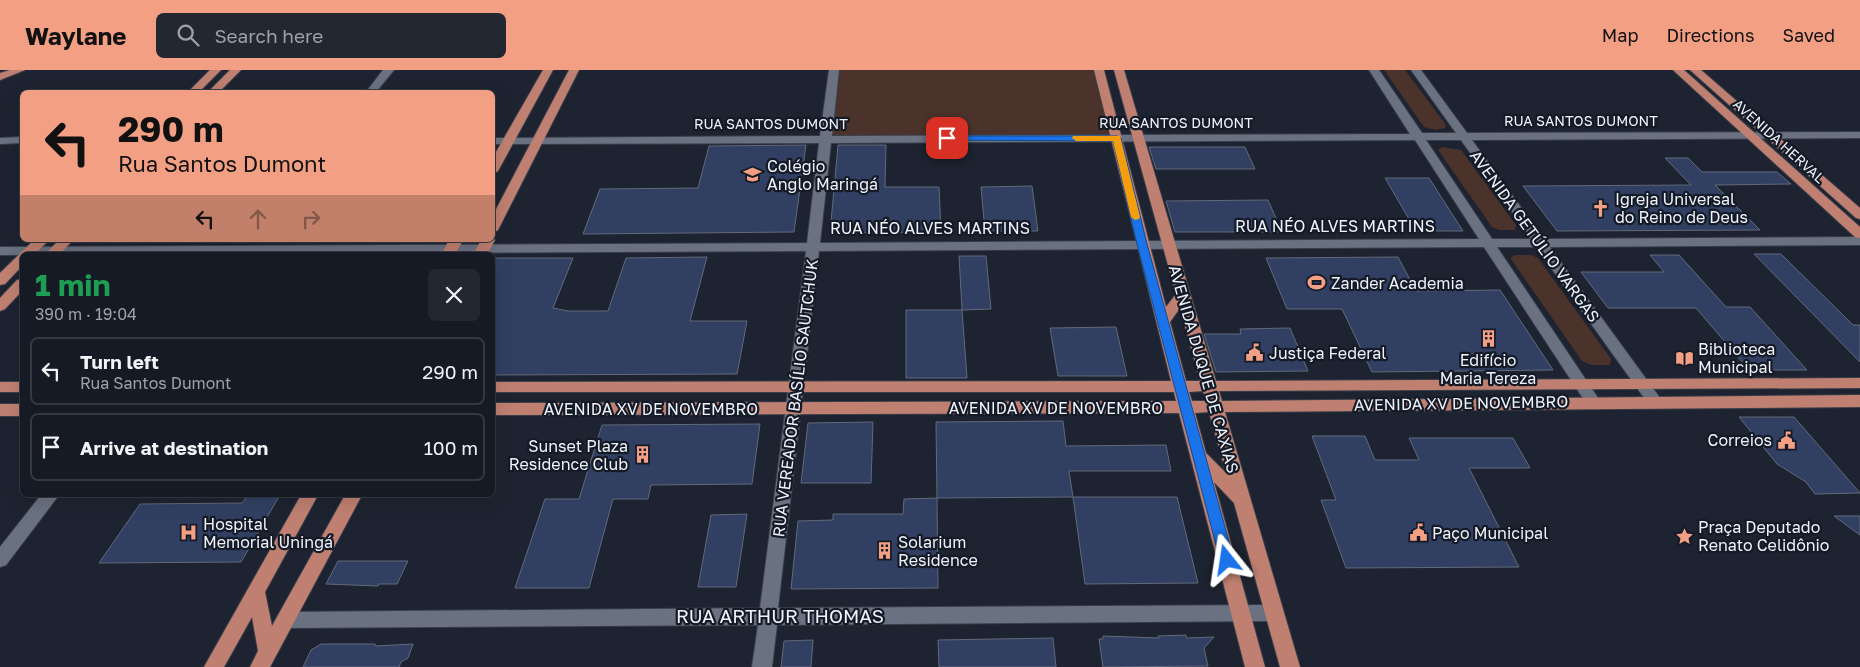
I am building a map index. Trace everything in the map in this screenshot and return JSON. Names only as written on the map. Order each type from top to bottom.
[{"type":"main road","points":[[0,77],[20,70]]},
{"type":"main road","points":[[195,90],[216,70]]},
{"type":"main road","points":[[215,90],[236,70]]},
{"type":"main road","points":[[495,215],[510,141],[548,70]]},
{"type":"main road","name":"AVENIDA DUQUE DE CAXIAS","points":[[1099,70],[1142,244],[1255,667]]},
{"type":"main road","name":"AVENIDA DUQUE DE CAXIAS","points":[[1119,70],[1290,667]]},
{"type":"main road","name":"AVENIDA HERVAL","points":[[1678,70],[1860,234]]},
{"type":"main road","name":"AVENIDA HERVAL","points":[[1695,70],[1860,215]]},
{"type":"main road","points":[[536,92],[573,71]]},
{"type":"main road","points":[[503,174],[538,141],[573,71]]},
{"type":"main road","points":[[1704,93],[1705,79]]},
{"type":"main road","points":[[1106,101],[1123,84]]},
{"type":"main road","points":[[1800,179],[1839,197]]},
{"type":"main road","points":[[1127,182],[1156,201]]},
{"type":"main road","points":[[29,252],[40,242]]},
{"type":"main road","points":[[54,252],[64,242]]},
{"type":"main road","points":[[0,281],[20,261]]},
{"type":"main road","points":[[0,306],[20,286]]},
{"type":"main road","points":[[1163,321],[1183,294]]},
{"type":"main road","name":"AVENIDA XV DE NOVEMBRO","points":[[495,387],[796,388],[1860,383]]},
{"type":"main road","points":[[0,387],[20,387]]},
{"type":"main road","name":"AVENIDA XV DE NOVEMBRO","points":[[495,409],[1216,407],[1860,401]]},
{"type":"main road","points":[[0,410],[20,410]]},
{"type":"main road","points":[[1199,455],[1242,499]]},
{"type":"main road","points":[[214,667],[309,497]]},
{"type":"main road","points":[[264,659],[353,497]]},
{"type":"main road","points":[[256,592],[264,659]]},
{"type":"street","points":[[373,90],[389,70]]},
{"type":"street","name":"RUA VEREADOR BASÍLIO SAUTCHUK","points":[[762,667],[834,70]]},
{"type":"street","points":[[1374,70],[1593,402]]},
{"type":"street","name":"AVENIDA GETÚLIO VARGAS","points":[[1416,70],[1655,402]]},
{"type":"street","name":"RUA SANTOS DUMONT","points":[[495,141],[1860,135]]},
{"type":"street","points":[[0,141],[20,140]]},
{"type":"street","name":"RUA NÉO ALVES MARTINS","points":[[92,252],[248,248],[1860,241]]},
{"type":"street","name":"RUA NÉO ALVES MARTINS","points":[[0,251],[20,254]]},
{"type":"street","points":[[0,560],[50,497]]},
{"type":"street","name":"RUA ARTHUR THOMAS","points":[[286,620],[1274,613]]},
{"type":"shaded area","points":[[834,70],[1099,70],[1117,138],[827,139]]},
{"type":"shaded area","points":[[1384,70],[1405,70],[1446,125],[1445,128],[1436,130],[1424,127]]},
{"type":"shaded area","points":[[1442,147],[1461,150],[1516,225],[1515,230],[1499,230],[1492,227],[1438,150]]},
{"type":"shaded area","points":[[1531,255],[1538,258],[1611,359],[1610,365],[1591,365],[1582,361],[1511,259],[1511,257]]},
{"type":"building","points":[[806,145],[794,232],[583,234],[600,189],[698,188],[709,146]]},
{"type":"building","points":[[838,145],[886,145],[885,187],[939,187],[941,232],[830,233]]},
{"type":"building","points":[[1149,147],[1245,147],[1255,169],[1156,169]]},
{"type":"building","points":[[1665,158],[1688,158],[1702,172],[1777,172],[1791,184],[1715,185],[1760,230],[1557,231],[1523,186],[1691,185]]},
{"type":"building","points":[[1385,178],[1429,178],[1463,231],[1416,231]]},
{"type":"building","points":[[1032,186],[1038,231],[985,231],[981,187]]},
{"type":"building","points":[[1268,200],[1282,232],[1175,232],[1166,201]]},
{"type":"building","points":[[1754,254],[1781,254],[1853,325],[1860,325],[1860,362]]},
{"type":"building","points":[[1650,255],[1679,255],[1726,307],[1750,307],[1807,370],[1749,370],[1696,308],[1608,308],[1581,272],[1664,272]]},
{"type":"building","points":[[959,256],[986,256],[991,309],[962,310]]},
{"type":"building","points":[[707,257],[690,321],[747,321],[737,374],[495,375],[495,258],[573,258],[553,308],[568,311],[608,311],[626,258]]},
{"type":"building","points":[[1398,257],[1416,291],[1500,290],[1553,370],[1372,372],[1342,309],[1287,309],[1266,258]]},
{"type":"building","points":[[906,310],[962,310],[967,378],[906,378]]},
{"type":"building","points":[[1116,327],[1127,376],[1058,376],[1050,328]]},
{"type":"building","name":"Justiça Federal","points":[[1290,328],[1308,371],[1216,372],[1204,334],[1241,334],[1240,329]]},
{"type":"building","name":"Correios","points":[[1739,417],[1794,417],[1860,493],[1815,494],[1806,482],[1777,464]]},
{"type":"building","points":[[1063,421],[1066,446],[1166,445],[1171,471],[1069,471],[1073,497],[937,498],[936,422]]},
{"type":"building","points":[[873,422],[871,483],[801,483],[808,423]]},
{"type":"building","points":[[760,424],[752,484],[651,485],[648,499],[613,499],[589,588],[515,588],[545,499],[579,499],[602,425]]},
{"type":"building","name":"Paço Municipal","points":[[1312,436],[1365,436],[1375,460],[1419,460],[1409,438],[1513,438],[1530,468],[1469,468],[1519,567],[1346,568],[1321,500],[1336,500]]},
{"type":"building","name":"Hospital Memorial Uningá","points":[[246,497],[279,497],[241,562],[99,563],[140,504],[242,503]]},
{"type":"building","points":[[1073,497],[1177,497],[1198,583],[1085,584]]},
{"type":"building","name":"Solarium Residence","points":[[937,498],[938,588],[791,589],[798,521],[833,520],[833,514],[903,514],[904,499]]},
{"type":"building","points":[[747,514],[736,587],[698,587],[711,515]]},
{"type":"building","points":[[1834,516],[1860,516],[1860,535]]},
{"type":"building","points":[[338,561],[408,561],[397,584],[379,584],[378,586],[326,584]]},
{"type":"building","points":[[1186,635],[1186,638],[1214,637],[1204,648],[1208,666],[1103,667],[1099,639],[1103,639],[1103,636],[1159,638],[1158,636]]},
{"type":"building","points":[[1053,638],[1056,667],[939,667],[938,640]]},
{"type":"building","points":[[813,640],[811,667],[781,667],[784,641]]},
{"type":"building","points":[[321,644],[375,644],[376,646],[413,644],[408,658],[401,662],[399,667],[303,667],[311,650]]},
{"type":"slow traffic","points":[[1076,138],[1117,138],[1135,217]]},
{"type":"place","name":"Colégio Anglo Maringá","points":[[753,175]]},
{"type":"place","name":"Igreja Universal do Reino de Deus","points":[[1601,208]]},
{"type":"place","name":"Zander Academia","points":[[1317,283]]},
{"type":"place","name":"Edifício Maria Tereza","points":[[1488,339]]},
{"type":"place","name":"Justiça Federal","points":[[1255,353]]},
{"type":"place","name":"Biblioteca Municipal","points":[[1684,358]]},
{"type":"place","name":"Correios","points":[[1786,440]]},
{"type":"place","name":"Sunset Plaza Residence Club","points":[[642,455]]},
{"type":"place","name":"Hospital Memorial Uningá","points":[[189,533]]},
{"type":"place","name":"Paço Municipal","points":[[1418,533]]},
{"type":"place","name":"Praça Deputado Renato Celidônio","points":[[1684,536]]},
{"type":"place","name":"Solarium Residence","points":[[884,551]]},
{"type":"route","points":[[947,138],[1117,138],[1142,244],[1227,560]]}]
